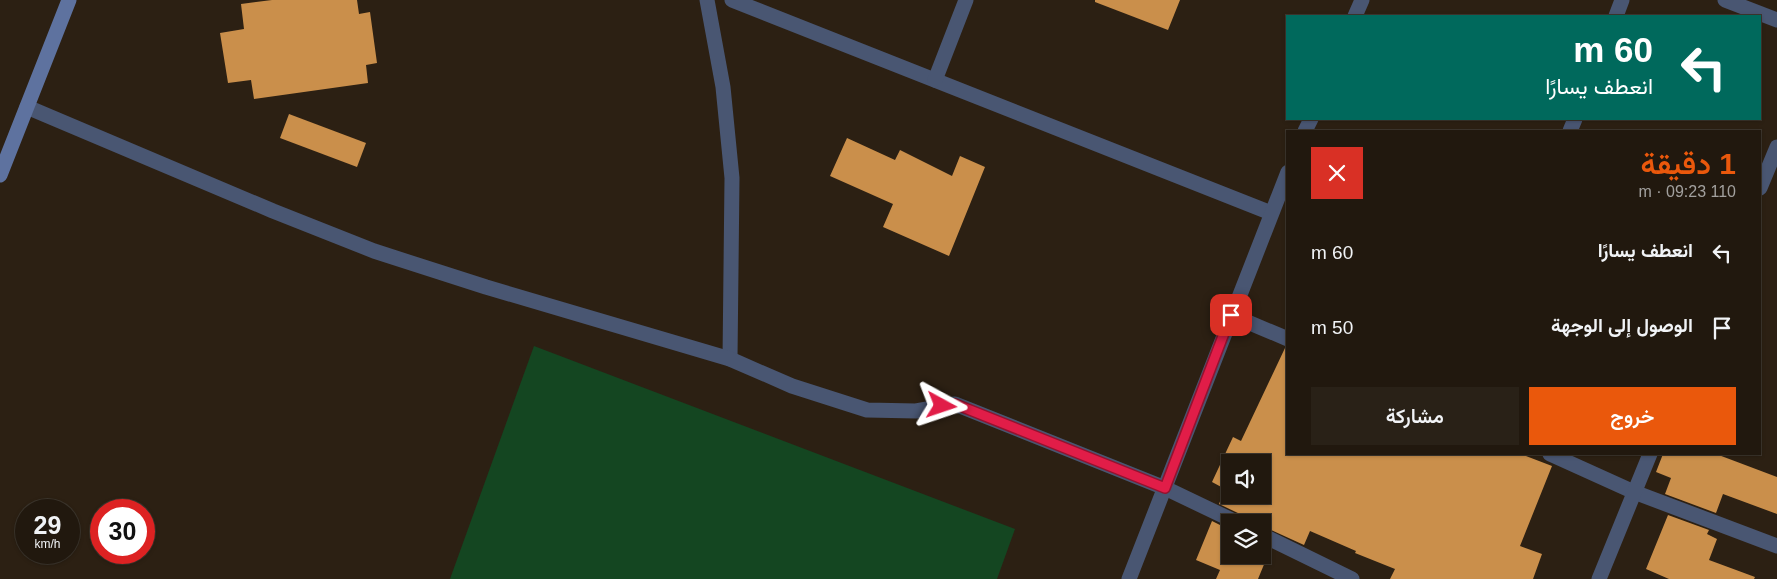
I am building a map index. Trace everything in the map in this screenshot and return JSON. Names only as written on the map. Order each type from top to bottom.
[{"type":"street","points":[[0,175],[68,0]]},
{"type":"street","points":[[707,0],[724,88],[732,178],[730,359]]},
{"type":"street","points":[[732,0],[1271,213]]},
{"type":"street","points":[[935,80],[966,0]]},
{"type":"street","points":[[1355,15],[1362,0]]},
{"type":"street","points":[[1616,15],[1622,0]]},
{"type":"street","points":[[1725,0],[1777,20]]},
{"type":"street","points":[[27,107],[273,211],[374,251],[486,287],[730,359],[792,386],[867,410],[916,411],[955,404],[1165,488],[1221,515]]},
{"type":"street","points":[[1761,186],[1777,147]]},
{"type":"street","points":[[1129,579],[1286,177]]},
{"type":"street","points":[[1231,315],[1286,338]]},
{"type":"street","points":[[1552,455],[1634,492],[1777,546]]},
{"type":"street","points":[[1600,579],[1650,455]]},
{"type":"street","points":[[1271,539],[1352,579]]},
{"type":"green space","points":[[534,346],[1015,529],[997,579],[450,579]]},
{"type":"building","points":[[272,0],[357,0],[359,14],[370,12],[377,63],[366,65],[368,83],[254,99],[251,80],[228,83],[220,33],[244,29],[241,4]]},
{"type":"building","points":[[1095,0],[1180,0],[1168,30],[1095,2]]},
{"type":"building","points":[[289,114],[366,143],[357,167],[280,138]]},
{"type":"building","points":[[847,138],[895,160],[900,150],[952,176],[960,156],[985,167],[949,256],[883,227],[893,204],[830,176]]},
{"type":"building","points":[[1286,348],[1286,455],[1524,455],[1552,466],[1520,546],[1542,554],[1533,579],[1390,579],[1395,569],[1355,553],[1356,551],[1310,531],[1304,545],[1271,530],[1271,514],[1240,514],[1219,504],[1221,499],[1221,504],[1271,504],[1271,454],[1225,454],[1233,437],[1241,441]]},
{"type":"building","points":[[1663,455],[1719,455],[1777,477],[1777,514],[1723,494],[1716,513],[1665,494],[1671,478],[1656,472]]},
{"type":"building","points":[[1221,463],[1221,487],[1212,482]]},
{"type":"building","points":[[1668,515],[1709,530],[1707,534],[1717,539],[1709,560],[1755,577],[1754,579],[1669,579],[1646,569]]},
{"type":"building","points":[[1212,521],[1221,526],[1221,564],[1264,564],[1258,579],[1216,579],[1220,570],[1196,560]]},
{"type":"route","points":[[942,406],[955,404],[1165,488],[1231,315]]}]
